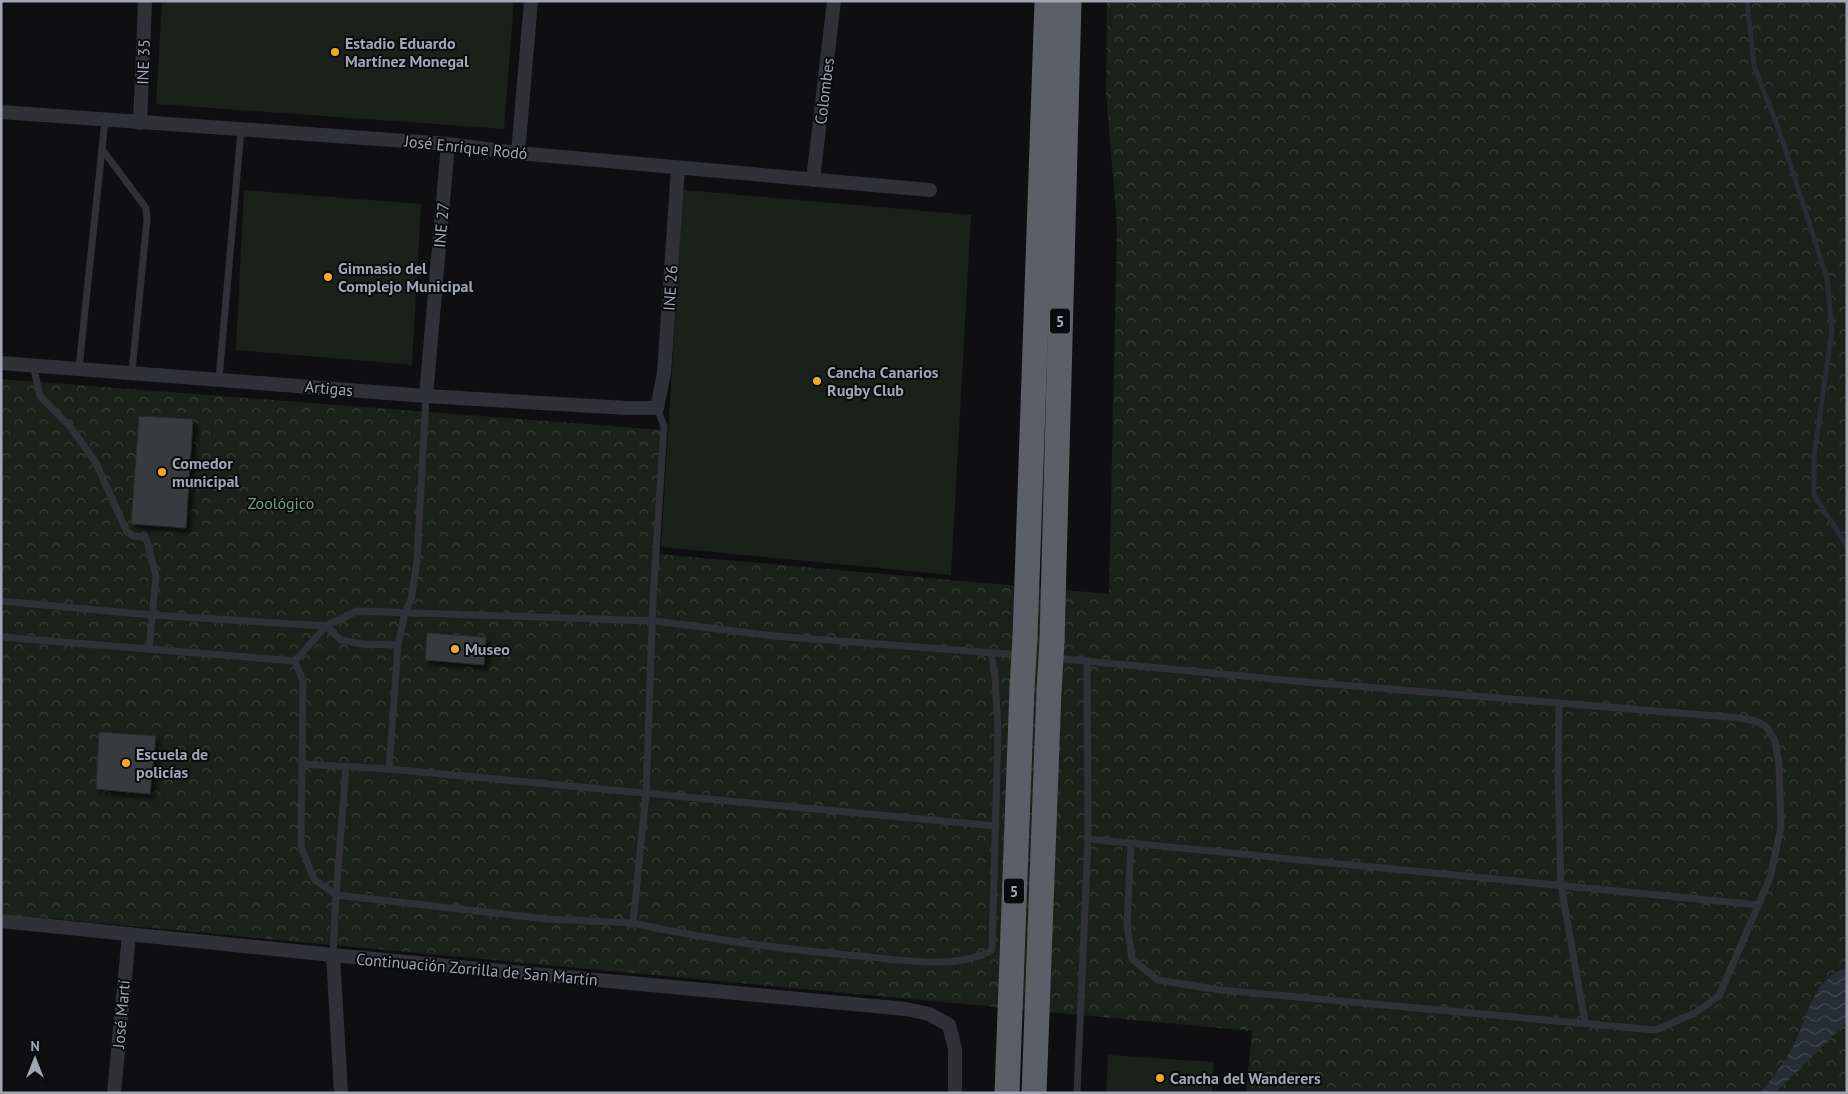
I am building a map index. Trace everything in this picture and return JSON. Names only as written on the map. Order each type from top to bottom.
[{"type":"highway","name":"5","points":[[1034,1093],[1049,690],[1036,648],[1047,1]]},
{"type":"highway","name":"5","points":[[1007,1093],[1022,689],[1036,648],[1070,1]]},
{"type":"street","name":"INE 35","points":[[140,123],[145,1]]},
{"type":"street","points":[[518,153],[531,1]]},
{"type":"street","name":"Colombes","points":[[813,180],[834,1]]},
{"type":"street","name":"José Enrique Rodó","points":[[1,112],[448,144],[518,153],[930,190]]},
{"type":"street","name":"INE 27","points":[[426,396],[448,144]]},
{"type":"street","name":"INE 26","points":[[657,408],[664,373],[678,168]]},
{"type":"street","name":"Artigas","points":[[1,363],[426,396],[627,408],[657,408]]},
{"type":"street","name":"Continuación Zorrilla de San Martín","points":[[1,921],[333,956],[906,1009],[929,1014],[949,1025],[955,1049],[956,1093]]},
{"type":"street","name":"José Martí","points":[[114,1093],[129,934]]},
{"type":"street","points":[[333,956],[341,1093]]},
{"type":"lane","points":[[79,368],[105,120]]},
{"type":"lane","points":[[220,379],[241,130]]},
{"type":"lane","points":[[102,150],[146,208],[147,220],[132,372]]},
{"type":"lane","points":[[33,365],[40,396],[72,429],[96,464],[127,532],[133,536],[144,537],[147,541],[156,576],[149,649]]},
{"type":"lane","points":[[389,769],[398,644],[405,612],[411,600],[417,562],[426,396]]},
{"type":"lane","points":[[633,923],[646,793],[654,621],[653,600],[664,426],[657,408]]},
{"type":"lane","points":[[1,601],[152,615],[326,626],[341,640],[362,644],[398,644]]},
{"type":"lane","points":[[296,661],[326,626],[357,611],[654,621],[774,636],[991,653],[1036,648],[1087,660],[1559,704],[1740,718],[1756,721],[1767,727],[1775,741],[1779,763],[1781,827],[1770,878],[1719,996],[1696,1013],[1656,1030],[1220,990],[1158,980],[1132,959],[1127,924],[1131,844]]},
{"type":"lane","points":[[1,636],[296,661]]},
{"type":"lane","points":[[296,661],[303,681],[301,847],[314,880],[336,895],[547,919],[633,923],[682,934],[758,947],[926,962],[977,958],[992,950],[998,731],[995,676],[991,653]]},
{"type":"lane","points":[[1076,1093],[1088,838],[1087,660]]},
{"type":"lane","points":[[1559,704],[1558,776],[1561,886],[1585,1022]]},
{"type":"lane","points":[[302,764],[389,769],[996,826]]},
{"type":"lane","points":[[333,956],[346,766]]},
{"type":"lane","points":[[1088,838],[1131,844],[1356,864],[1759,906]]},
{"type":"green space","name":"Estadio Eduardo Martínez Monegal","points":[[162,1],[514,1],[504,129],[156,104]]},
{"type":"green space","name":"Zoológico","points":[[1107,1],[1847,1],[1847,1093],[1246,1093],[1252,1031],[1,914],[1,379],[663,430],[657,554],[1109,594],[1117,226],[1106,92]]},
{"type":"green space","name":"Gimnasio del Complejo Municipal","points":[[244,190],[421,204],[412,365],[236,350]]},
{"type":"green space","name":"Cancha Canarios Rugby Club","points":[[683,190],[971,215],[951,575],[661,547]]},
{"type":"green space","name":"Cancha del Wanderers","points":[[1108,1055],[1214,1062],[1212,1093],[1106,1093]]},
{"type":"water","points":[[1847,968],[1847,1022],[1775,1093],[1759,1093],[1775,1075],[1790,1051],[1820,987],[1827,979]]},
{"type":"building","name":"Comedor municipal","points":[[139,416],[193,419],[186,528],[131,524]]},
{"type":"building","name":"Museo","points":[[427,633],[486,637],[484,665],[425,660]]},
{"type":"building","name":"Escuela de policías","points":[[99,732],[156,736],[150,794],[96,789]]},
{"type":"waterway","points":[[1747,1],[1754,66],[1779,130],[1827,278],[1832,330],[1814,457],[1814,495],[1847,546]]},
{"type":"place","name":"Estadio Eduardo Martínez Monegal","points":[[335,52]]},
{"type":"place","name":"Gimnasio del Complejo Municipal","points":[[328,277]]},
{"type":"place","name":"Cancha Canarios Rugby Club","points":[[817,381]]},
{"type":"place","name":"Comedor municipal","points":[[162,472]]},
{"type":"place","name":"Museo","points":[[455,649]]},
{"type":"place","name":"Escuela de policías","points":[[126,763]]},
{"type":"place","name":"Cancha del Wanderers","points":[[1160,1078]]}]
